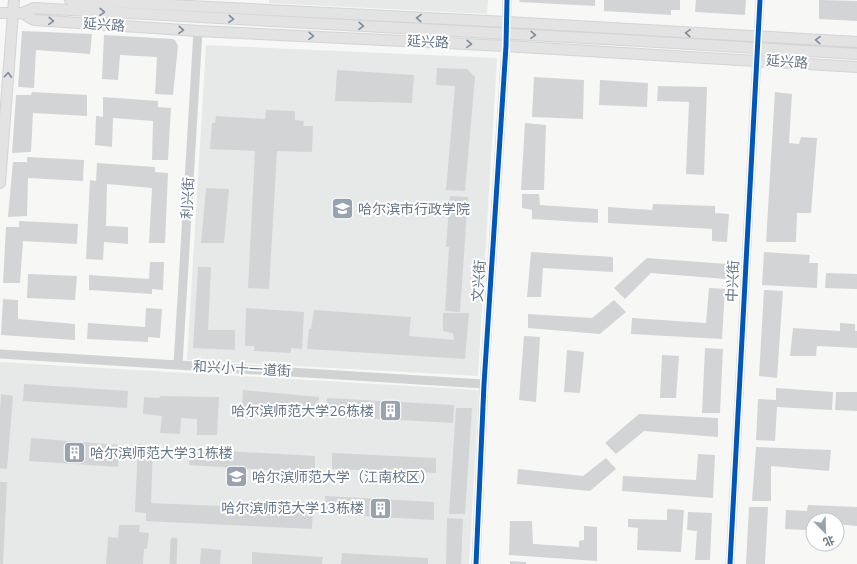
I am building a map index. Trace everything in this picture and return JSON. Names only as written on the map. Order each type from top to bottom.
[{"type":"main road","points":[[0,183],[18,13],[14,0]]},
{"type":"main road","name":"延兴路","points":[[70,0],[507,22],[857,42]]},
{"type":"main road","points":[[18,13],[34,8],[857,54]]},
{"type":"main road","name":"延兴路","points":[[0,13],[18,13],[34,20],[198,31],[506,46],[857,67]]},
{"type":"street","name":"文兴街","points":[[476,564],[484,384],[507,34],[507,0]]},
{"type":"street","name":"中兴街","points":[[730,564],[760,0]]},
{"type":"street","name":"利兴街","points":[[178,365],[198,31]]},
{"type":"street","name":"和兴小十一道街","points":[[0,354],[484,384]]},
{"type":"street","points":[[173,564],[174,541]]},
{"type":"shaded area","points":[[269,0],[488,0],[487,14],[269,3]]},
{"type":"shaded area","name":"哈尔滨市行政学院","points":[[206,45],[497,58],[478,376],[187,360]]},
{"type":"shaded area","name":"哈尔滨师范大学（江南校区）","points":[[0,362],[479,390],[469,564],[0,564]]},
{"type":"building","points":[[520,0],[595,0],[595,6],[519,2]]},
{"type":"building","points":[[604,0],[680,0],[680,10],[671,10],[671,15],[604,11]]},
{"type":"building","points":[[696,0],[746,0],[745,15],[695,12]]},
{"type":"building","points":[[819,0],[857,1],[857,21],[819,19]]},
{"type":"building","points":[[22,31],[92,34],[90,54],[36,50],[34,88],[18,87]]},
{"type":"building","points":[[104,35],[175,40],[178,46],[173,95],[155,94],[157,57],[120,55],[118,80],[102,79]]},
{"type":"building","points":[[437,68],[467,69],[475,77],[465,191],[446,190],[455,86],[436,85]]},
{"type":"building","points":[[337,70],[414,75],[412,103],[335,101]]},
{"type":"building","points":[[534,77],[584,80],[583,119],[532,117]]},
{"type":"building","points":[[600,80],[648,83],[647,107],[599,105]]},
{"type":"building","points":[[658,86],[707,87],[704,175],[686,174],[689,102],[657,101]]},
{"type":"building","points":[[32,92],[87,95],[87,116],[33,113],[31,152],[12,153],[16,95],[31,95]]},
{"type":"building","points":[[775,92],[792,94],[789,143],[799,144],[801,137],[817,138],[811,213],[797,213],[796,242],[766,242]]},
{"type":"building","points":[[103,97],[158,101],[158,107],[171,108],[168,160],[152,160],[153,121],[113,118],[112,147],[95,145],[96,116],[103,117]]},
{"type":"building","points":[[266,110],[295,111],[295,120],[304,121],[303,126],[313,126],[312,152],[277,151],[269,289],[248,288],[255,151],[210,149],[212,123],[215,123],[216,116],[265,119]]},
{"type":"building","points":[[525,123],[546,125],[544,190],[521,190]]},
{"type":"building","points":[[27,157],[84,160],[83,181],[28,178],[27,216],[8,217],[13,162],[27,162]]},
{"type":"building","points":[[97,163],[155,167],[155,172],[168,173],[165,243],[149,243],[152,188],[107,184],[106,226],[128,227],[128,244],[104,242],[103,260],[86,259],[90,180],[96,181]]},
{"type":"building","points":[[206,188],[229,189],[224,243],[201,243]]},
{"type":"building","points":[[522,194],[539,194],[540,205],[598,209],[598,223],[532,219],[532,210],[522,208]]},
{"type":"building","points":[[450,196],[468,197],[460,312],[445,311],[449,247],[446,247]]},
{"type":"building","points":[[653,204],[715,206],[715,213],[729,214],[727,242],[712,241],[712,229],[608,223],[608,207],[652,210]]},
{"type":"building","points":[[19,221],[78,224],[77,244],[23,241],[20,283],[3,283],[6,227],[19,227]]},
{"type":"building","points":[[531,252],[613,257],[613,272],[543,268],[541,297],[527,297]]},
{"type":"building","points":[[764,252],[810,255],[809,263],[818,263],[817,288],[762,285]]},
{"type":"building","points":[[647,258],[727,264],[726,279],[651,273],[625,299],[614,288]]},
{"type":"building","points":[[150,262],[164,262],[163,290],[152,289],[152,294],[89,290],[89,275],[149,279]]},
{"type":"building","points":[[198,267],[211,267],[208,330],[235,330],[235,350],[193,348]]},
{"type":"building","points":[[826,273],[857,274],[857,289],[825,288]]},
{"type":"building","points":[[28,274],[77,276],[75,300],[27,298]]},
{"type":"building","points":[[709,288],[725,289],[722,339],[631,334],[632,318],[706,323]]},
{"type":"building","points":[[764,290],[783,291],[777,378],[759,376]]},
{"type":"building","points":[[3,299],[18,300],[18,319],[75,324],[75,340],[1,335]]},
{"type":"building","points":[[614,300],[626,312],[600,334],[528,328],[528,314],[592,318]]},
{"type":"building","points":[[146,308],[162,309],[160,338],[148,337],[148,342],[87,339],[88,323],[145,327]]},
{"type":"building","points":[[246,308],[304,312],[302,349],[291,348],[291,353],[254,351],[254,346],[245,346]]},
{"type":"building","points":[[314,310],[411,317],[409,336],[454,340],[453,333],[443,331],[443,313],[469,313],[465,359],[307,349],[309,329],[311,329]]},
{"type":"building","points":[[840,323],[855,324],[855,331],[857,331],[857,348],[817,346],[816,356],[790,356],[793,328],[840,331]]},
{"type":"building","points":[[524,336],[540,337],[536,402],[519,400]]},
{"type":"building","points":[[705,348],[723,349],[720,413],[702,413]]},
{"type":"building","points":[[567,350],[584,352],[580,393],[564,392]]},
{"type":"building","points":[[662,355],[679,356],[676,398],[660,398]]},
{"type":"building","name":"哈尔滨师范大学31栋楼","points":[[24,384],[128,391],[127,408],[23,401]]},
{"type":"building","points":[[776,388],[833,392],[832,410],[777,407],[775,441],[756,440],[758,399],[776,400]]},
{"type":"building","points":[[243,390],[319,397],[317,413],[242,407]]},
{"type":"building","points":[[836,392],[857,392],[857,411],[835,410]]},
{"type":"building","points":[[1,394],[13,396],[7,469],[0,468]]},
{"type":"building","points":[[160,396],[219,397],[217,435],[197,435],[197,419],[181,418],[180,434],[160,433],[162,416],[143,414],[144,397],[159,398]]},
{"type":"building","name":"哈尔滨师范大学26栋楼","points":[[327,398],[454,405],[453,423],[325,416]]},
{"type":"building","points":[[456,408],[472,408],[465,514],[449,514]]},
{"type":"building","points":[[639,414],[718,418],[718,437],[644,431],[616,454],[605,443]]},
{"type":"building","name":"哈尔滨师范大学31栋楼","points":[[31,438],[120,445],[118,467],[29,461]]},
{"type":"building","points":[[138,444],[153,446],[151,503],[313,510],[312,529],[146,521],[146,513],[135,512]]},
{"type":"building","points":[[756,447],[831,450],[829,471],[771,466],[771,501],[752,501]]},
{"type":"building","points":[[190,449],[315,456],[315,473],[189,465]]},
{"type":"building","points":[[332,453],[436,458],[436,473],[332,469]]},
{"type":"building","points":[[698,454],[715,455],[713,498],[622,491],[623,476],[696,480]]},
{"type":"building","points":[[606,458],[616,469],[590,491],[517,484],[518,469],[583,476]]},
{"type":"building","points":[[0,482],[7,482],[3,564],[0,564]]},
{"type":"building","name":"哈尔滨师范大学13栋楼","points":[[325,496],[434,502],[434,520],[325,514]]},
{"type":"building","points":[[808,505],[857,507],[857,526],[845,525],[845,512],[805,512],[805,530],[785,529],[786,510],[807,511]]},
{"type":"building","points":[[749,507],[768,507],[765,564],[746,564]]},
{"type":"building","points":[[667,509],[684,510],[681,552],[637,550],[638,528],[628,527],[628,519],[667,520]]},
{"type":"building","points":[[688,512],[712,513],[710,560],[695,560],[697,531],[687,530]]},
{"type":"building","points":[[447,518],[463,519],[461,564],[446,564]]},
{"type":"building","points":[[510,521],[532,521],[533,544],[579,547],[579,541],[584,540],[584,526],[597,527],[597,561],[509,555]]},
{"type":"building","points":[[119,525],[140,525],[139,532],[149,533],[147,549],[144,549],[143,564],[106,564],[108,537],[118,538]]},
{"type":"building","points":[[201,548],[221,550],[220,564],[200,564]]},
{"type":"building","points":[[252,552],[323,557],[322,564],[252,564]]},
{"type":"building","points":[[342,553],[428,558],[428,564],[341,564]]},
{"type":"building","points":[[510,561],[526,562],[526,564],[510,564]]},
{"type":"cycle path","points":[[476,564],[484,384],[506,46],[507,0]]},
{"type":"cycle path","points":[[730,564],[760,0]]},
{"type":"place","name":"哈尔滨市行政学院","points":[[342,209]]},
{"type":"place","name":"哈尔滨师范大学26栋楼","points":[[390,411]]},
{"type":"place","name":"哈尔滨师范大学31栋楼","points":[[75,453]]},
{"type":"place","name":"哈尔滨师范大学（江南校区）","points":[[237,477]]},
{"type":"place","name":"哈尔滨师范大学13栋楼","points":[[380,508]]}]
